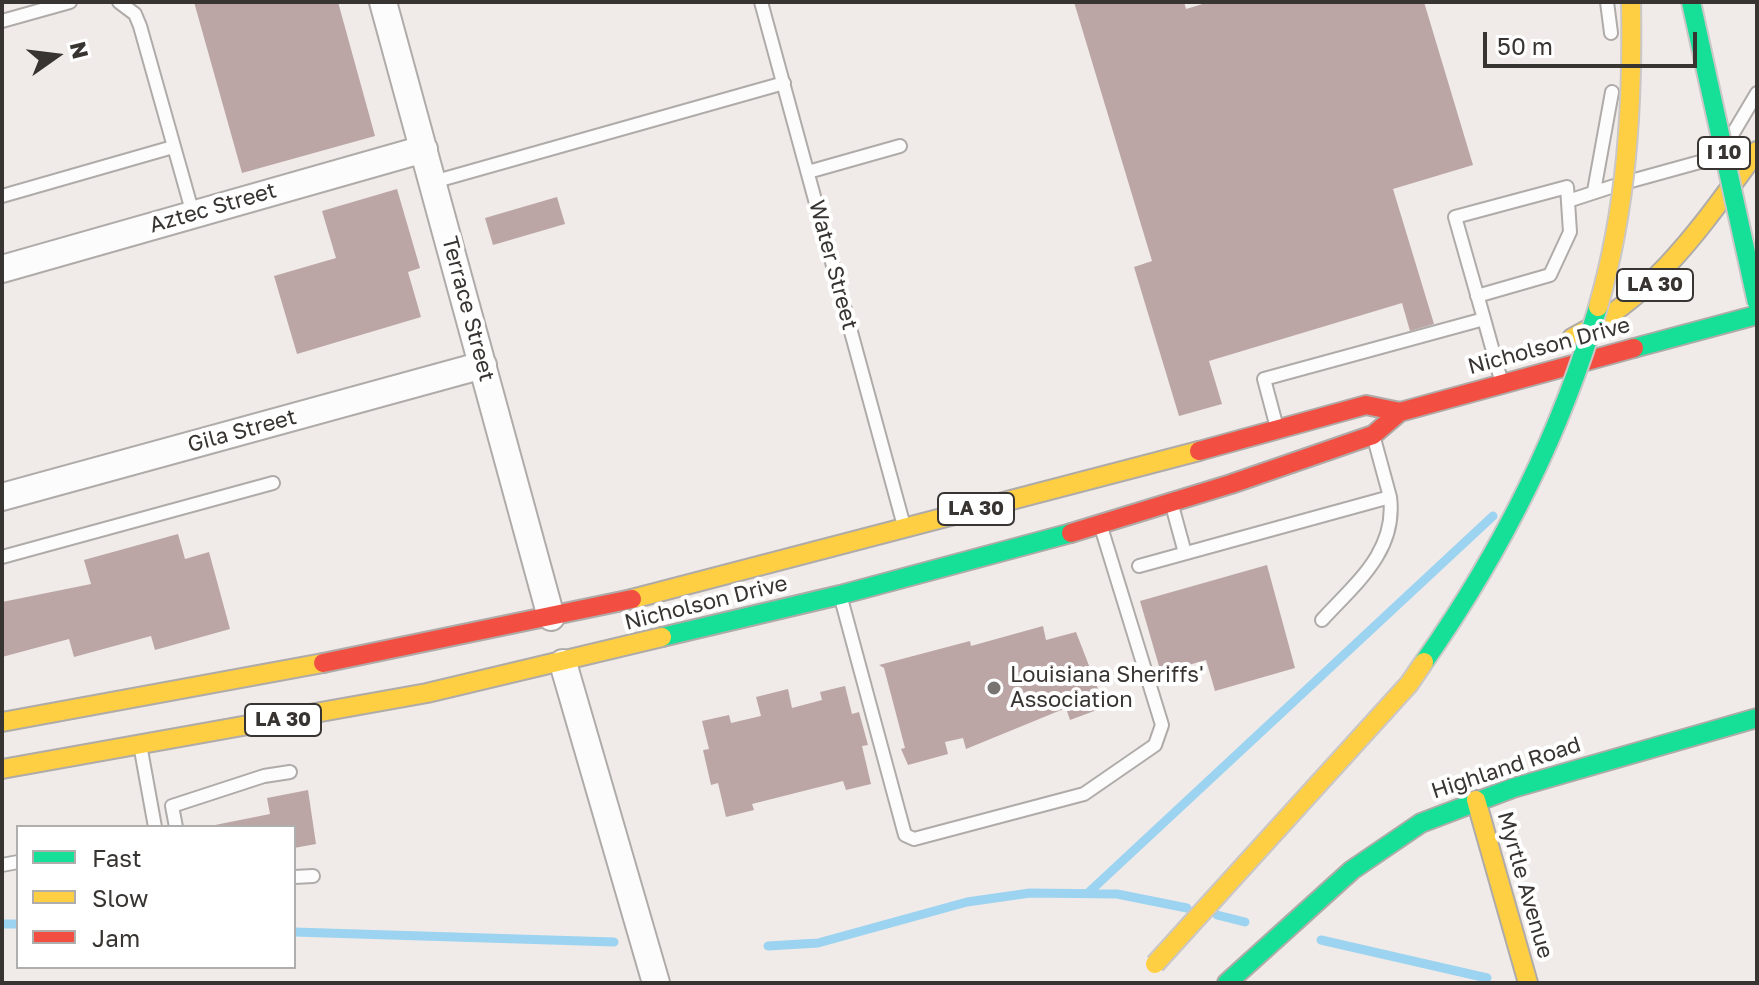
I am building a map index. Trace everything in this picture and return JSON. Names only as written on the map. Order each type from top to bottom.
[{"type":"main road","points":[[1155,964],[1409,684],[1444,637],[1516,518],[1583,363],[1617,235],[1633,119],[1631,2]]},
{"type":"main road","name":"I 10","points":[[1691,2],[1757,303]]},
{"type":"main road","name":"LA 30","points":[[1511,381],[1544,350],[1620,314],[1653,286],[1670,270],[1757,151]]},
{"type":"main road","name":"Nicholson Drive","points":[[2,769],[327,713],[563,663],[840,595],[1171,502],[1373,435],[1400,412],[1757,315]]},
{"type":"main road","name":"Nicholson Drive","points":[[2,722],[385,653],[551,617],[790,560],[1366,405],[1400,412]]},
{"type":"main road","name":"Highland Road","points":[[1227,983],[1372,854],[1402,833],[1476,800],[1757,718]]},
{"type":"main road","name":"Myrtle Avenue","points":[[1476,800],[1528,983]]},
{"type":"street","name":"Terrace Street","points":[[383,2],[551,617]]},
{"type":"street","name":"Aztec Street","points":[[2,269],[424,149]]},
{"type":"street","name":"Gila Street","points":[[2,497],[483,365]]},
{"type":"street","points":[[563,663],[656,983]]},
{"type":"lane","points":[[2,21],[70,2]]},
{"type":"lane","points":[[119,2],[135,14],[140,26],[193,214]]},
{"type":"lane","name":"Water Street","points":[[761,2],[905,529]]},
{"type":"lane","points":[[1607,2],[1613,49]]},
{"type":"lane","points":[[1594,191],[1613,73]]},
{"type":"lane","points":[[433,182],[784,83]]},
{"type":"lane","points":[[1568,201],[1719,157],[1757,93]]},
{"type":"lane","points":[[808,172],[900,146]]},
{"type":"lane","points":[[2,196],[173,147]]},
{"type":"lane","points":[[1477,296],[1550,275],[1570,232],[1567,187],[1455,217],[1477,296],[1484,319],[1511,381]]},
{"type":"lane","points":[[1277,429],[1264,379],[1484,319]]},
{"type":"lane","points":[[1322,620],[1381,552],[1391,524],[1390,497],[1373,435]]},
{"type":"lane","points":[[2,557],[273,483]]},
{"type":"lane","points":[[1139,566],[1390,497]]},
{"type":"lane","points":[[1171,502],[1185,553]]},
{"type":"lane","points":[[840,595],[905,835],[914,839],[1084,794],[1155,745],[1162,725],[1100,524]]},
{"type":"lane","points":[[140,743],[155,825]]},
{"type":"lane","points":[[176,825],[172,806],[264,776],[290,772]]},
{"type":"lane","points":[[296,877],[313,876]]},
{"type":"building","points":[[194,2],[338,2],[375,136],[242,173]]},
{"type":"building","points":[[1074,2],[1184,2],[1186,9],[1209,2],[1424,2],[1473,165],[1393,189],[1434,324],[1410,331],[1402,303],[1209,361],[1222,404],[1179,416],[1134,267],[1152,261]]},
{"type":"building","points":[[397,189],[420,268],[408,272],[421,317],[297,354],[274,276],[336,258],[322,211]]},
{"type":"building","points":[[557,197],[565,224],[493,245],[485,218]]},
{"type":"building","points":[[178,534],[185,559],[209,552],[230,629],[155,650],[151,636],[74,657],[69,639],[2,657],[2,602],[91,584],[84,560]]},
{"type":"building","name":"Louisiana Sheriffs' Association","points":[[1267,565],[1295,668],[1215,691],[1206,660],[1161,673],[1140,601]]},
{"type":"building","name":"Louisiana Sheriffs' Association","points":[[1043,626],[1046,640],[1076,632],[1105,707],[1070,720],[1066,708],[966,749],[963,738],[945,742],[948,754],[908,765],[901,749],[905,748],[884,668],[879,665],[970,641],[971,646]]},
{"type":"building","points":[[845,686],[852,714],[859,712],[868,745],[862,746],[871,784],[846,790],[843,781],[752,804],[754,810],[726,817],[718,783],[711,785],[703,750],[709,749],[702,721],[729,715],[731,723],[761,716],[756,697],[788,689],[792,708],[822,700],[820,692]]},
{"type":"building","points":[[308,790],[316,844],[296,848],[296,825],[215,825],[270,814],[267,798]]},
{"type":"waterway","points":[[1088,893],[1493,516]]},
{"type":"waterway","points":[[768,946],[818,943],[967,902],[1030,893],[1117,894],[1187,908]]},
{"type":"waterway","points":[[1217,915],[1245,922]]},
{"type":"waterway","points":[[2,924],[16,924]]},
{"type":"waterway","points":[[296,932],[614,942]]},
{"type":"waterway","points":[[1321,940],[1487,978]]},
{"type":"traffic: fast","points":[[1691,2],[1757,303]]},
{"type":"traffic: fast","points":[[1424,662],[1478,578],[1526,492],[1566,401],[1598,307]]},
{"type":"traffic: fast","points":[[1634,348],[1757,315]]},
{"type":"traffic: fast","points":[[662,637],[840,595],[1071,533]]},
{"type":"traffic: fast","points":[[1227,983],[1352,870],[1421,823],[1513,788],[1757,718]]},
{"type":"traffic: slow","points":[[1598,307],[1622,194],[1631,79],[1631,2]]},
{"type":"traffic: slow","points":[[1572,338],[1602,320],[1654,279],[1697,232],[1757,151]]},
{"type":"traffic: slow","points":[[632,599],[1199,451]]},
{"type":"traffic: slow","points":[[2,769],[427,693],[662,637]]},
{"type":"traffic: slow","points":[[1155,964],[1409,684],[1424,662]]},
{"type":"traffic: slow","points":[[2,722],[323,663]]},
{"type":"traffic: slow","points":[[1476,800],[1528,983]]},
{"type":"traffic: jam","points":[[1071,533],[1231,484],[1373,435],[1400,412],[1634,348]]},
{"type":"traffic: jam","points":[[1199,451],[1366,405],[1400,412]]},
{"type":"traffic: jam","points":[[323,663],[632,599]]},
{"type":"place","name":"Louisiana Sheriffs' Association","points":[[994,688]]}]
